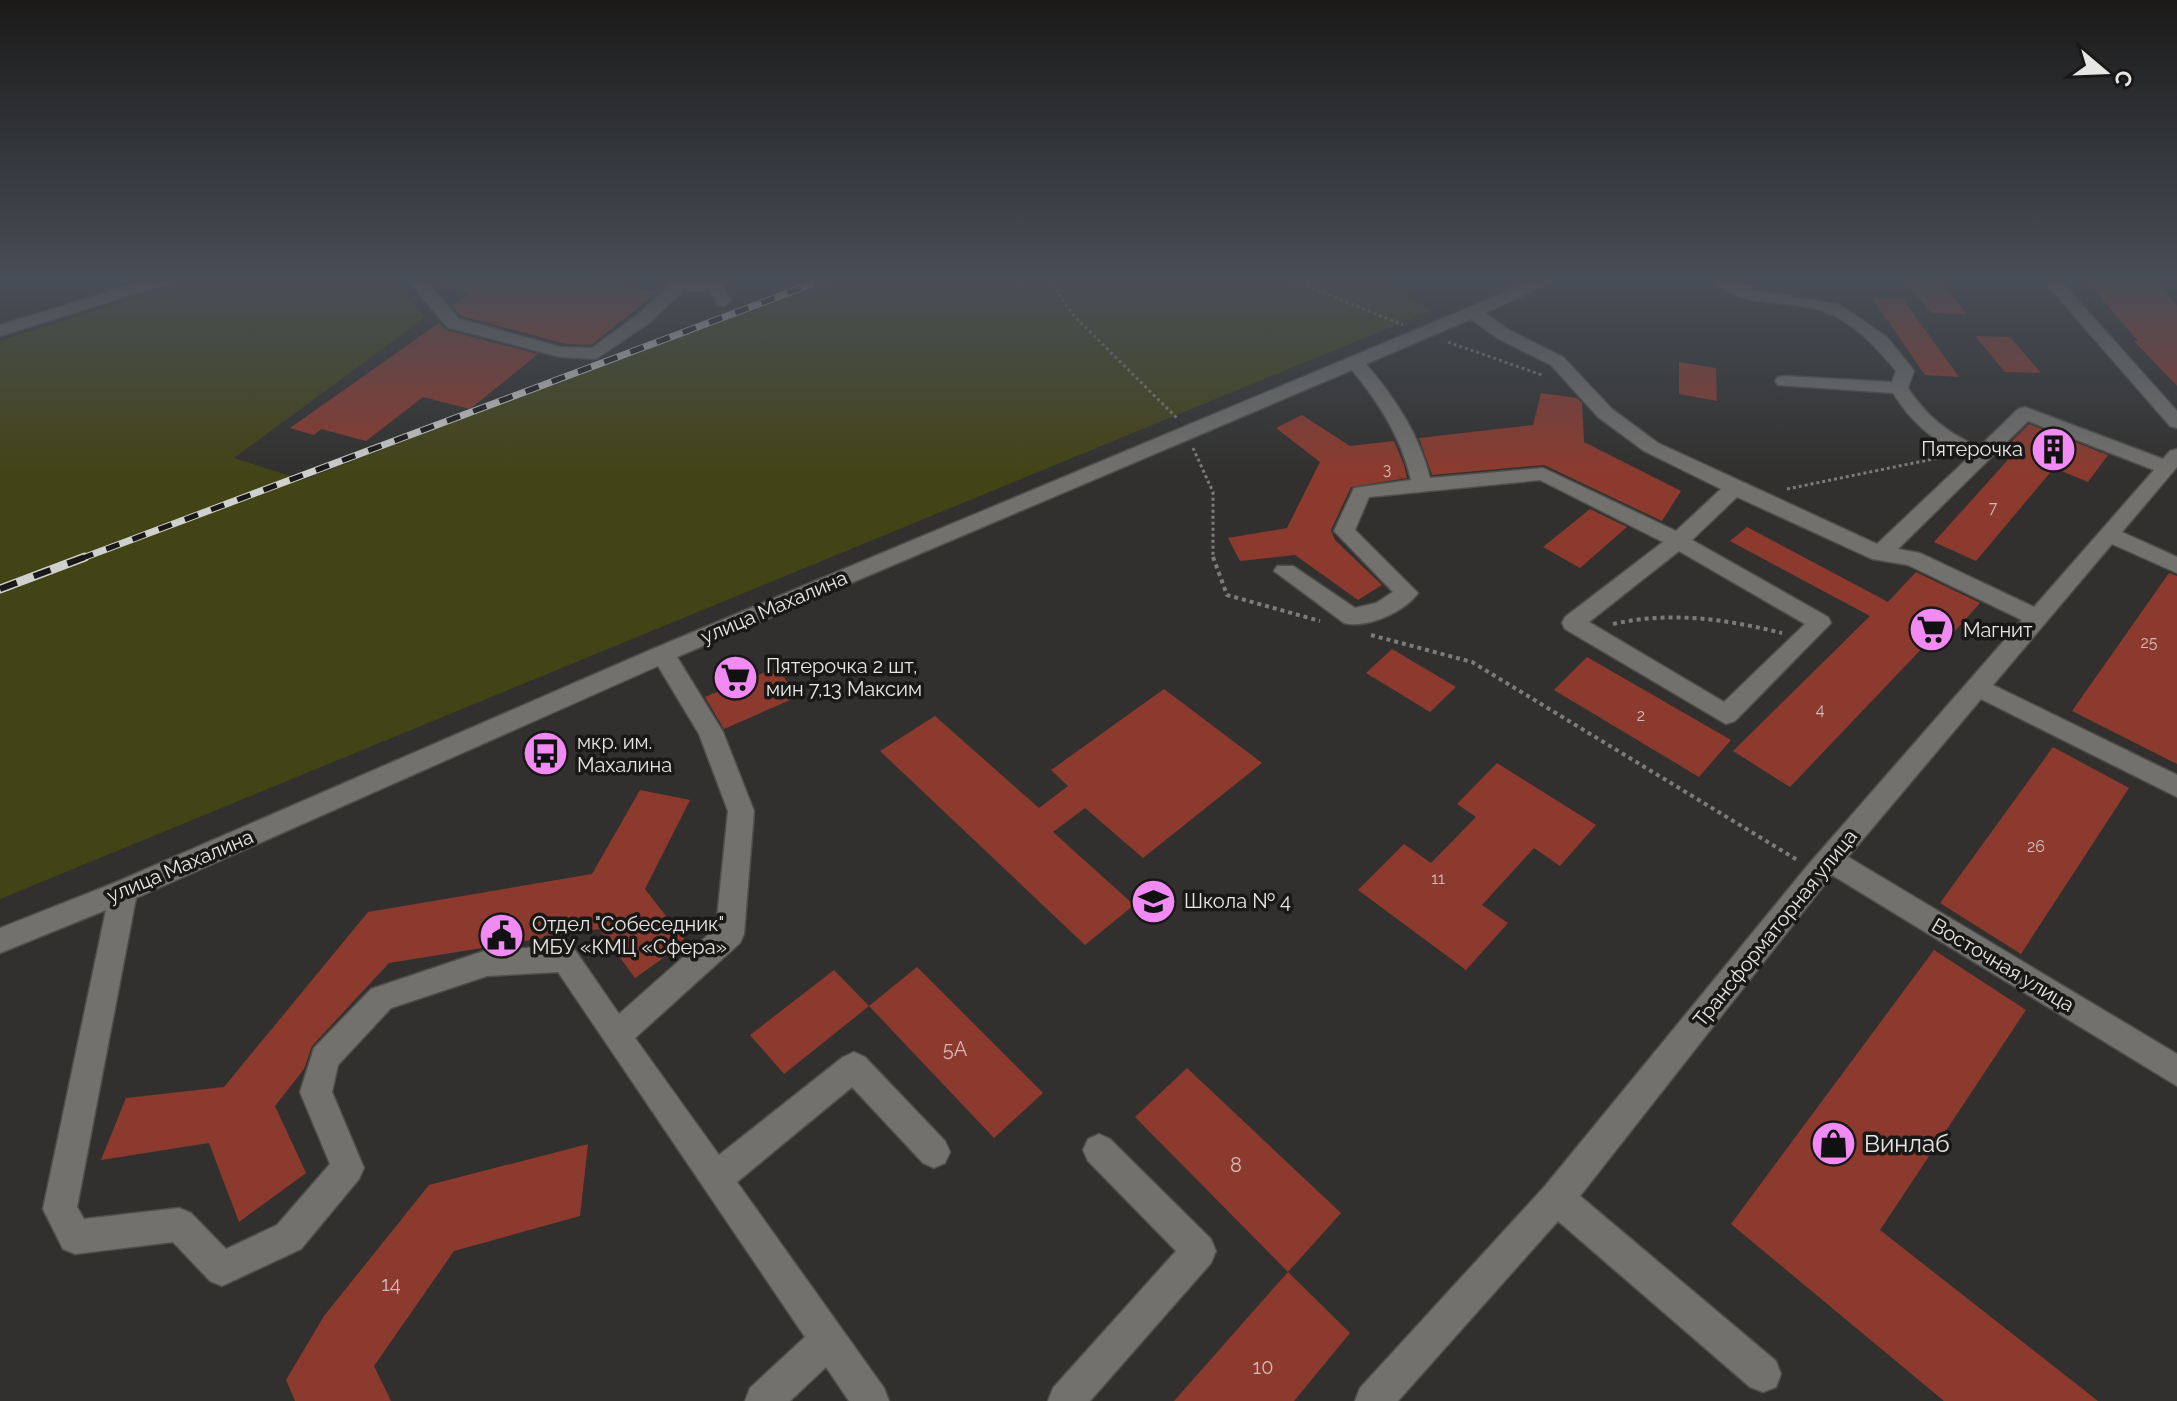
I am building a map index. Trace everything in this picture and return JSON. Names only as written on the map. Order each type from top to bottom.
[{"type":"street","points":[[532,344],[560,352],[596,354],[609,344]]},
{"type":"street","name":"улица Махалина","points":[[0,941],[124,891],[663,654],[1397,344]]},
{"type":"street","points":[[1524,344],[1557,361],[1605,413],[1651,447],[1880,554],[1912,558],[2036,617]]},
{"type":"street","points":[[1884,344],[1905,371],[1899,388]]},
{"type":"street","points":[[2108,344],[2177,422]]},
{"type":"street","points":[[1355,362],[1407,433],[1415,452],[1422,485]]},
{"type":"street","points":[[1784,381],[1899,388]]},
{"type":"street","points":[[1899,388],[1915,415],[1937,435],[1977,453]]},
{"type":"street","points":[[1880,554],[1977,453],[2025,413],[2171,461]]},
{"type":"street","name":"Трансформаторная улица","points":[[1373,1401],[1557,1198],[1824,867],[2171,461]]},
{"type":"street","points":[[1285,571],[1352,617],[1383,609],[1407,593],[1344,531],[1361,492],[1543,474],[1678,541],[1820,623],[1726,715],[1573,623],[1678,541],[1743,492]]},
{"type":"street","points":[[2108,534],[2177,566]]},
{"type":"street","points":[[616,1036],[730,934],[741,811],[711,732],[663,654]]},
{"type":"street","points":[[1977,687],[2177,787]]},
{"type":"street","name":"Восточная улица","points":[[1824,867],[2177,1071]]},
{"type":"street","points":[[124,891],[60,1209],[75,1237],[179,1225],[222,1269],[289,1237],[348,1168],[316,1092],[325,1058],[381,998],[487,963],[565,959],[871,1401]]},
{"type":"street","points":[[715,1179],[854,1067],[934,1152]]},
{"type":"street","points":[[1066,1401],[1199,1251],[1099,1150]]},
{"type":"street","points":[[1557,1198],[1763,1374]]},
{"type":"street","points":[[763,1401],[828,1340]]},
{"type":"path","points":[[1105,344],[1158,393],[1187,433],[1213,492],[1213,564],[1227,595],[1334,624]]},
{"type":"path","points":[[1743,492],[1977,453]]},
{"type":"path","points":[[1584,630],[1632,619],[1673,616],[1736,623],[1804,639]]},
{"type":"path","points":[[1365,633],[1472,662],[1824,867]]},
{"type":"shaded area","points":[[0,344],[389,344],[234,458],[303,480],[655,344],[1348,344],[0,899]]},
{"type":"building","points":[[409,344],[501,344],[538,354],[470,409],[423,397],[366,441],[321,429],[314,435],[290,428]]},
{"type":"building","points":[[1904,344],[1936,344],[1959,377],[1925,375]]},
{"type":"building","points":[[1982,344],[2016,344],[2041,373],[2005,372]]},
{"type":"building","points":[[2137,344],[2177,344],[2177,386]]},
{"type":"building","points":[[1679,362],[1716,368],[1717,401],[1679,394]]},
{"type":"building","points":[[1541,393],[1577,398],[1582,403],[1584,442],[1681,491],[1662,521],[1544,465],[1432,475],[1419,438],[1533,425]]},
{"type":"building","points":[[1302,415],[1350,446],[1394,441],[1404,465],[1407,478],[1351,487],[1331,530],[1335,540],[1382,585],[1358,600],[1295,555],[1240,561],[1228,538],[1287,528],[1320,462],[1276,428]]},
{"type":"building","points":[[2029,424],[2108,455],[2088,482],[2054,468],[1976,561],[1934,542],[2015,452],[2005,448]]},
{"type":"building","points":[[1590,509],[1627,527],[1580,568],[1543,547]]},
{"type":"building","points":[[1747,527],[1888,602],[1916,572],[1980,603],[1940,648],[1928,642],[1790,787],[1733,751],[1870,616],[1730,541]]},
{"type":"building","points":[[2169,573],[2177,576],[2177,764],[2072,711]]},
{"type":"building","points":[[1392,649],[1456,687],[1430,712],[1366,673]]},
{"type":"building","points":[[1587,657],[1731,740],[1699,777],[1554,690]]},
{"type":"building","points":[[777,667],[797,697],[724,729],[705,697]]},
{"type":"building","points":[[1164,689],[1262,763],[1143,858],[1085,808],[1053,832],[1134,905],[1085,945],[880,751],[935,716],[1039,808],[1068,786],[1051,770]]},
{"type":"building","points":[[2053,747],[2129,788],[2021,954],[1940,903]]},
{"type":"building","points":[[1497,763],[1596,825],[1560,866],[1534,848],[1482,905],[1508,923],[1466,970],[1358,890],[1404,844],[1431,863],[1476,817],[1457,804]]},
{"type":"building","points":[[640,790],[690,800],[645,889],[686,942],[635,978],[599,929],[389,963],[312,1046],[304,1069],[275,1106],[306,1173],[239,1222],[209,1143],[101,1160],[126,1098],[224,1087],[368,912],[592,874]]},
{"type":"building","points":[[1934,950],[2026,1010],[1880,1230],[2098,1401],[1944,1401],[1731,1224]]},
{"type":"building","points":[[917,967],[1043,1093],[994,1138],[869,1006]]},
{"type":"building","points":[[834,970],[869,1006],[784,1074],[750,1035]]},
{"type":"building","points":[[1187,1068],[1341,1213],[1288,1272],[1135,1117]]},
{"type":"building","points":[[588,1144],[580,1216],[454,1251],[374,1366],[391,1401],[295,1401],[286,1380],[324,1316],[429,1185]]},
{"type":"building","points":[[1288,1272],[1350,1333],[1294,1401],[1174,1401]]},
{"type":"railway","points":[[80,559],[651,344]]},
{"type":"railway","points":[[0,589],[85,557]]},
{"type":"place","name":"Пятерочка","points":[[2054,449]]},
{"type":"place","name":"Магнит","points":[[1932,630]]},
{"type":"place","name":"Пятерочка 2 шт, мин 7,13 Максим","points":[[735,678]]},
{"type":"place","name":"мкр. им. Махалина","points":[[546,754]]},
{"type":"place","name":"Школа № 4","points":[[1153,901]]},
{"type":"place","name":"Отдел \"Собеседник\" МБУ «КМЦ «Сфера»","points":[[501,936]]},
{"type":"place","name":"Винлаб","points":[[1833,1143]]}]
